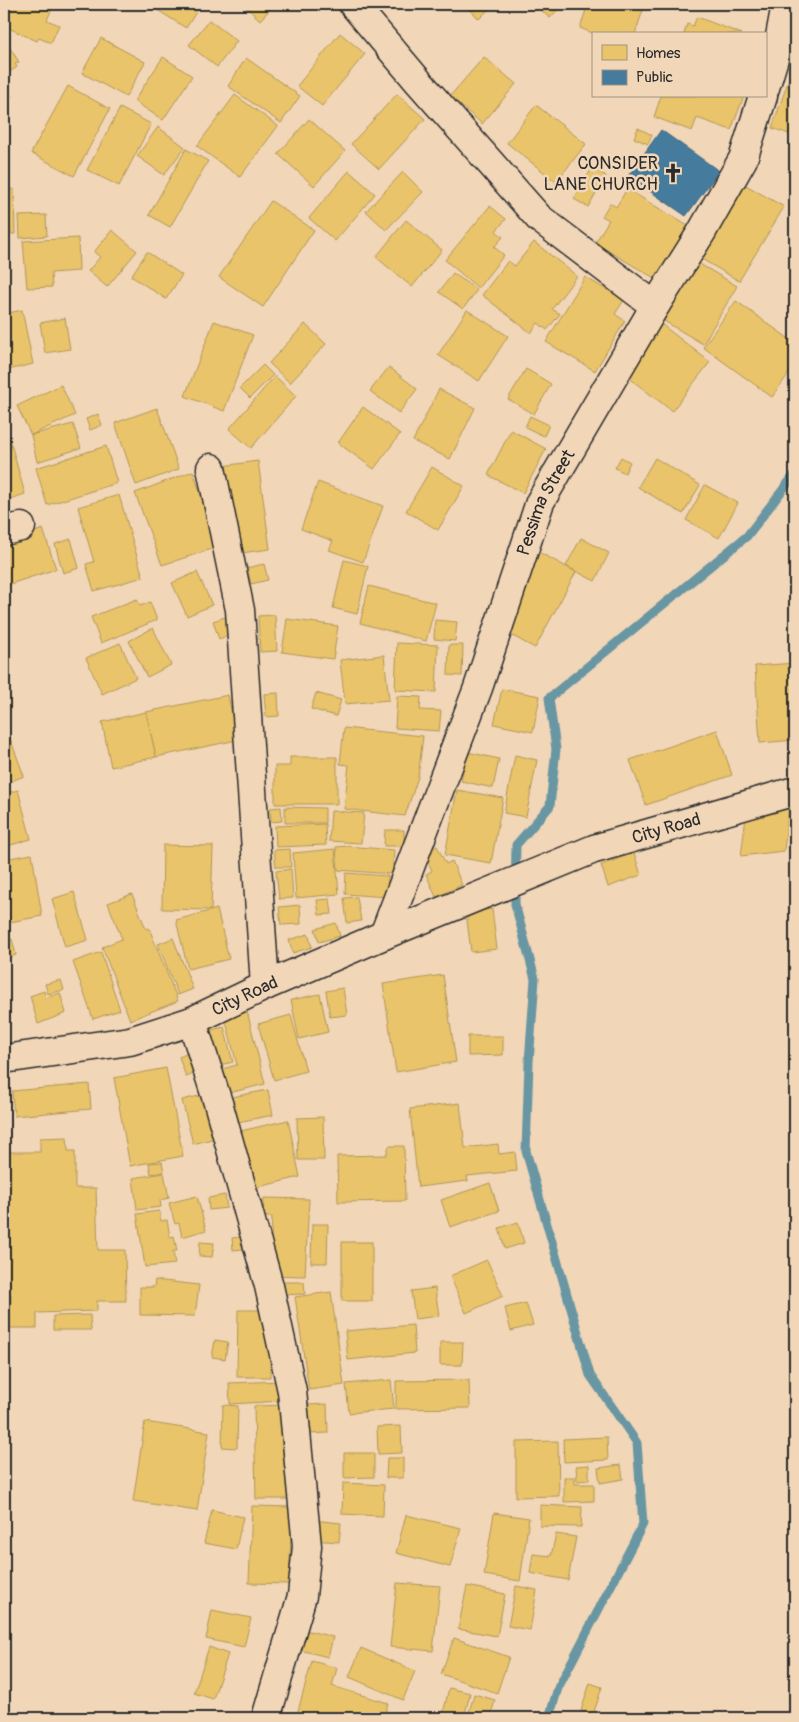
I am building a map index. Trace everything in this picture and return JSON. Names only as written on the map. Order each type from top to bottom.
[{"type":"street","points":[[353,4],[539,218],[655,306]]},
{"type":"street","points":[[766,85],[779,42],[786,4]]},
{"type":"street","name":"Pessima Street","points":[[384,935],[478,688],[540,502],[744,159],[762,98]]},
{"type":"street","points":[[211,468],[240,610],[265,986]]},
{"type":"street","name":"City Road","points":[[4,1059],[130,1041],[192,1021],[265,986],[384,935],[594,849],[795,791]]},
{"type":"street","points":[[192,1021],[219,1106],[269,1286],[292,1391],[307,1546],[302,1596],[266,1718]]},
{"type":"building: Homes","points":[[4,4],[54,4],[47,20],[59,25],[51,43],[39,38],[37,41],[4,26]]},
{"type":"building: Homes","points":[[148,4],[201,4],[186,28]]},
{"type":"building: Homes","points":[[243,4],[275,4],[260,20]]},
{"type":"building: Homes","points":[[465,4],[494,4],[479,19]]},
{"type":"building: Homes","points":[[534,4],[563,4],[550,18]]},
{"type":"building: Homes","points":[[588,4],[645,4],[636,32],[592,33],[580,28]]},
{"type":"building: Homes","points":[[697,17],[737,32],[685,32],[687,24],[693,26]]},
{"type":"building: Homes","points":[[209,20],[237,41],[217,67],[189,45]]},
{"type":"building: Homes","points":[[340,33],[365,54],[322,106],[297,86]]},
{"type":"building: Homes","points":[[101,38],[145,62],[126,97],[82,73]]},
{"type":"building: Homes","points":[[4,47],[6,51],[10,48],[19,62],[15,64],[17,67],[4,76]]},
{"type":"building: Homes","points":[[163,57],[192,76],[163,120],[134,101]]},
{"type":"building: Homes","points":[[484,57],[516,84],[482,124],[450,96]]},
{"type":"building: Homes","points":[[246,58],[300,96],[281,123],[228,86]]},
{"type":"building: Homes","points":[[791,73],[795,75],[795,136],[772,128]]},
{"type":"building: Homes","points":[[4,83],[12,96],[4,101]]},
{"type":"building: Homes","points":[[68,86],[110,109],[74,176],[31,153]]},
{"type":"building: Homes","points":[[397,94],[425,119],[379,169],[351,144]]},
{"type":"building: Homes","points":[[235,95],[278,126],[240,177],[197,146]]},
{"type":"building: Homes","points":[[660,98],[743,98],[731,130],[697,118],[692,131],[654,117]]},
{"type":"building: Homes","points":[[536,105],[586,144],[556,182],[507,143]]},
{"type":"building: Homes","points":[[120,108],[151,124],[119,186],[87,170]]},
{"type":"building: Homes","points":[[309,119],[345,151],[314,186],[278,154]]},
{"type":"building: Homes","points":[[158,127],[185,147],[164,175],[137,156]]},
{"type":"building: Homes","points":[[638,128],[652,135],[648,144],[634,138]]},
{"type":"building: Homes","points":[[186,149],[208,161],[170,227],[149,215]]},
{"type":"building: Homes","points":[[592,168],[606,176],[588,207],[574,199]]},
{"type":"building: Homes","points":[[349,171],[375,194],[335,241],[309,218]]},
{"type":"building: Homes","points":[[403,172],[423,192],[386,230],[366,211]]},
{"type":"building: Homes","points":[[744,184],[784,207],[739,281],[700,258]]},
{"type":"building: Homes","points":[[14,189],[15,234],[4,234],[4,190]]},
{"type":"building: Homes","points":[[627,189],[688,226],[656,279],[595,243],[609,220],[602,216],[610,203],[616,207]]},
{"type":"building: Homes","points":[[271,201],[314,230],[263,307],[219,277]]},
{"type":"building: Homes","points":[[490,206],[506,219],[496,231],[503,237],[494,247],[504,255],[478,288],[445,260]]},
{"type":"building: Homes","points":[[46,215],[47,236],[20,238],[19,216]]},
{"type":"building: Homes","points":[[406,220],[442,250],[412,287],[376,257]]},
{"type":"building: Homes","points":[[112,230],[137,251],[107,287],[88,271],[100,257],[94,252]]},
{"type":"building: Homes","points":[[78,238],[79,271],[51,273],[52,287],[27,288],[23,241]]},
{"type":"building: Homes","points":[[534,242],[577,276],[552,309],[560,314],[547,330],[538,323],[531,333],[482,295],[508,261],[515,266]]},
{"type":"building: Homes","points":[[147,252],[182,275],[166,299],[131,276]]},
{"type":"building: Homes","points":[[698,263],[737,286],[703,344],[664,321]]},
{"type":"building: Homes","points":[[453,273],[477,290],[463,309],[439,292]]},
{"type":"building: Homes","points":[[585,277],[624,300],[615,314],[625,321],[595,371],[546,342]]},
{"type":"building: Homes","points":[[736,301],[795,343],[795,365],[772,397],[703,347]]},
{"type":"building: Homes","points":[[22,310],[33,364],[4,371],[4,314]]},
{"type":"building: Homes","points":[[467,310],[508,336],[479,381],[438,355]]},
{"type":"building: Homes","points":[[65,318],[70,349],[45,353],[40,323]]},
{"type":"building: Homes","points":[[214,321],[253,335],[224,411],[185,396]]},
{"type":"building: Homes","points":[[657,321],[710,362],[672,411],[620,371]]},
{"type":"building: Homes","points":[[305,324],[326,344],[290,383],[269,363]]},
{"type":"building: Homes","points":[[263,365],[273,375],[250,398],[240,388]]},
{"type":"building: Homes","points":[[389,367],[417,389],[399,413],[370,391]]},
{"type":"building: Homes","points":[[526,369],[551,384],[534,414],[508,399]]},
{"type":"building: Homes","points":[[275,376],[296,396],[251,448],[229,429]]},
{"type":"building: Homes","points":[[61,385],[75,415],[31,435],[17,406]]},
{"type":"building: Homes","points":[[439,389],[475,408],[450,459],[413,441]]},
{"type":"building: Homes","points":[[363,407],[400,434],[374,469],[338,443]]},
{"type":"building: Homes","points":[[157,408],[179,469],[136,485],[115,423]]},
{"type":"building: Homes","points":[[98,414],[102,425],[90,430],[86,419]]},
{"type":"building: Homes","points":[[530,416],[549,425],[544,436],[525,427]]},
{"type":"building: Homes","points":[[4,419],[25,494],[4,501]]},
{"type":"building: Homes","points":[[73,424],[81,448],[37,462],[31,435]]},
{"type":"building: Homes","points":[[511,430],[546,449],[523,493],[488,475]]},
{"type":"building: Homes","points":[[106,446],[117,483],[47,505],[36,468]]},
{"type":"building: Homes","points":[[621,457],[630,462],[625,473],[615,468]]},
{"type":"building: Homes","points":[[655,458],[700,485],[683,514],[638,487]]},
{"type":"building: Homes","points":[[258,461],[270,549],[234,554],[222,466]]},
{"type":"building: Homes","points":[[432,467],[464,486],[438,530],[406,511]]},
{"type":"building: Homes","points":[[193,471],[218,547],[162,565],[135,493]]},
{"type":"building: Homes","points":[[318,482],[383,506],[363,562],[329,550],[333,541],[301,529]]},
{"type":"building: Homes","points":[[705,485],[738,503],[719,538],[686,520]]},
{"type":"building: Homes","points":[[119,495],[143,577],[94,591],[86,564],[94,562],[78,507]]},
{"type":"building: Homes","points":[[43,529],[56,569],[4,586],[4,543]]},
{"type":"building: Homes","points":[[581,538],[609,553],[595,581],[566,566]]},
{"type":"building: Homes","points":[[71,539],[79,568],[63,573],[55,544]]},
{"type":"building: Homes","points":[[531,548],[576,572],[535,648],[490,624]]},
{"type":"building: Homes","points":[[344,560],[368,566],[357,614],[333,608]]},
{"type":"building: Homes","points":[[264,564],[268,580],[251,584],[247,568]]},
{"type":"building: Homes","points":[[197,572],[212,605],[187,616],[172,583]]},
{"type":"building: Homes","points":[[369,586],[436,603],[426,641],[360,623]]},
{"type":"building: Homes","points":[[137,599],[140,606],[150,602],[157,620],[101,643],[91,617]]},
{"type":"building: Homes","points":[[275,615],[277,651],[260,652],[258,616]]},
{"type":"building: Homes","points":[[225,617],[230,635],[219,639],[213,621]]},
{"type":"building: Homes","points":[[287,619],[338,626],[333,659],[282,652]]},
{"type":"building: Homes","points":[[435,620],[457,622],[455,641],[434,639]]},
{"type":"building: Homes","points":[[153,628],[171,665],[147,677],[129,641]]},
{"type":"building: Homes","points":[[120,643],[136,678],[102,694],[86,658]]},
{"type":"building: Homes","points":[[397,643],[438,645],[436,692],[395,690]]},
{"type":"building: Homes","points":[[449,645],[463,645],[462,676],[448,675]]},
{"type":"building: Homes","points":[[384,655],[389,700],[345,704],[340,660]]},
{"type":"building: Homes","points":[[795,663],[795,740],[760,743],[755,666]]},
{"type":"building: Homes","points":[[502,689],[540,696],[533,732],[494,724]]},
{"type":"building: Homes","points":[[278,693],[279,716],[266,717],[264,694]]},
{"type":"building: Homes","points":[[316,693],[341,700],[336,716],[311,709]]},
{"type":"building: Homes","points":[[228,695],[237,740],[156,757],[146,712]]},
{"type":"building: Homes","points":[[397,696],[421,697],[420,710],[441,711],[439,731],[395,728]]},
{"type":"building: Homes","points":[[146,712],[156,757],[111,767],[102,722]]},
{"type":"building: Homes","points":[[4,722],[24,776],[4,784]]},
{"type":"building: Homes","points":[[344,728],[423,736],[418,777],[405,816],[344,809],[349,765],[340,764]]},
{"type":"building: Homes","points":[[717,730],[732,775],[646,805],[630,760]]},
{"type":"building: Homes","points":[[467,752],[499,759],[493,788],[461,781]]},
{"type":"building: Homes","points":[[515,755],[537,760],[526,817],[504,813]]},
{"type":"building: Homes","points":[[290,757],[337,757],[337,804],[275,804],[275,766],[290,766]]},
{"type":"building: Homes","points":[[18,790],[31,839],[4,847],[4,794]]},
{"type":"building: Homes","points":[[457,790],[503,798],[491,863],[445,855]]},
{"type":"building: Homes","points":[[749,793],[790,796],[784,851],[741,856]]},
{"type":"building: Homes","points":[[281,807],[282,821],[271,822],[270,808]]},
{"type":"building: Homes","points":[[285,807],[325,808],[325,823],[285,823]]},
{"type":"building: Homes","points":[[331,811],[364,813],[361,843],[329,841]]},
{"type":"building: Homes","points":[[325,824],[326,845],[276,847],[275,826]]},
{"type":"building: Homes","points":[[385,830],[404,830],[404,846],[384,846]]},
{"type":"building: Homes","points":[[163,845],[213,846],[211,910],[162,909]]},
{"type":"building: Homes","points":[[347,846],[394,850],[392,874],[338,870],[336,847]]},
{"type":"building: Homes","points":[[437,846],[446,864],[452,861],[462,885],[436,897],[426,874],[432,871],[424,852]]},
{"type":"building: Homes","points":[[290,849],[291,867],[276,867],[274,850]]},
{"type":"building: Homes","points":[[335,849],[339,894],[296,898],[293,853]]},
{"type":"building: Homes","points":[[634,853],[641,875],[608,887],[601,865]]},
{"type":"building: Homes","points":[[32,854],[42,916],[10,922],[8,906],[4,907],[4,859]]},
{"type":"building: Homes","points":[[291,869],[293,898],[279,899],[276,871]]},
{"type":"building: Homes","points":[[346,873],[388,876],[387,897],[345,894]]},
{"type":"building: Homes","points":[[74,892],[88,940],[65,947],[52,899]]},
{"type":"building: Homes","points":[[132,894],[146,929],[149,928],[178,1001],[130,1020],[102,947],[122,939],[108,903]]},
{"type":"building: Homes","points":[[357,897],[361,921],[347,923],[344,898]]},
{"type":"building: Homes","points":[[330,899],[332,914],[319,915],[317,900]]},
{"type":"building: Homes","points":[[300,905],[301,924],[281,925],[279,907]]},
{"type":"building: Homes","points":[[217,909],[229,959],[188,969],[176,920]]},
{"type":"building: Homes","points":[[492,909],[497,949],[471,952],[466,912]]},
{"type":"building: Homes","points":[[336,923],[340,936],[319,942],[315,929]]},
{"type":"building: Homes","points":[[308,934],[312,947],[293,953],[289,940]]},
{"type":"building: Homes","points":[[173,938],[193,989],[178,995],[158,944]]},
{"type":"building: Homes","points":[[12,939],[16,955],[4,959],[4,942]]},
{"type":"building: Homes","points":[[101,952],[120,1010],[93,1019],[73,962]]},
{"type":"building: Homes","points":[[443,975],[456,1062],[396,1072],[383,984]]},
{"type":"building: Homes","points":[[61,980],[64,990],[48,994],[45,984]]},
{"type":"building: Homes","points":[[343,988],[347,1015],[330,1017],[326,991]]},
{"type":"building: Homes","points":[[44,991],[46,998],[60,993],[66,1013],[38,1024],[30,996]]},
{"type":"building: Homes","points":[[320,994],[328,1032],[299,1039],[291,1000]]},
{"type":"building: Homes","points":[[247,1011],[265,1084],[221,1095],[215,1071],[237,1065],[225,1017]]},
{"type":"building: Homes","points":[[291,1015],[306,1071],[274,1080],[258,1024]]},
{"type":"building: Homes","points":[[224,1027],[233,1062],[211,1067],[202,1032]]},
{"type":"building: Homes","points":[[468,1036],[503,1036],[503,1055],[468,1056]]},
{"type":"building: Homes","points":[[196,1050],[203,1070],[186,1077],[179,1057]]},
{"type":"building: Homes","points":[[166,1068],[183,1156],[130,1166],[114,1078]]},
{"type":"building: Homes","points":[[89,1084],[91,1109],[14,1116],[12,1091]]},
{"type":"building: Homes","points":[[268,1090],[273,1115],[238,1122],[232,1097]]},
{"type":"building: Homes","points":[[207,1094],[219,1137],[193,1144],[182,1100]]},
{"type":"building: Homes","points":[[460,1103],[465,1148],[498,1144],[499,1154],[515,1152],[517,1171],[467,1176],[468,1181],[418,1187],[410,1109]]},
{"type":"building: Homes","points":[[323,1117],[324,1160],[298,1160],[297,1118]]},
{"type":"building: Homes","points":[[288,1120],[300,1177],[254,1188],[241,1131]]},
{"type":"building: Homes","points":[[67,1137],[68,1151],[75,1151],[75,1188],[96,1188],[98,1250],[125,1250],[126,1301],[97,1301],[97,1311],[37,1313],[37,1328],[4,1328],[4,1303],[11,1303],[11,1295],[4,1296],[4,1185],[8,1184],[7,1152],[40,1152],[40,1138]]},
{"type":"building: Homes","points":[[389,1146],[404,1146],[405,1201],[338,1202],[337,1156],[386,1155]]},
{"type":"building: Homes","points":[[162,1162],[164,1172],[151,1174],[149,1163]]},
{"type":"building: Homes","points":[[164,1173],[169,1198],[160,1200],[161,1207],[137,1210],[133,1178]]},
{"type":"building: Homes","points":[[490,1183],[499,1211],[450,1227],[441,1200]]},
{"type":"building: Homes","points":[[225,1195],[227,1208],[209,1210],[208,1198]]},
{"type":"building: Homes","points":[[197,1196],[206,1230],[182,1237],[179,1223],[175,1224],[169,1203]]},
{"type":"building: Homes","points":[[264,1198],[309,1199],[305,1276],[269,1275],[272,1217],[263,1217]]},
{"type":"building: Homes","points":[[159,1211],[161,1221],[167,1220],[170,1237],[174,1236],[177,1251],[173,1251],[175,1264],[145,1267],[137,1214]]},
{"type":"building: Homes","points":[[518,1222],[524,1243],[505,1249],[499,1228]]},
{"type":"building: Homes","points":[[312,1224],[328,1224],[327,1263],[311,1263]]},
{"type":"building: Homes","points":[[249,1236],[251,1248],[233,1250],[232,1238]]},
{"type":"building: Homes","points":[[200,1242],[214,1243],[212,1257],[199,1256]]},
{"type":"building: Homes","points":[[342,1242],[372,1242],[372,1301],[342,1301]]},
{"type":"building: Homes","points":[[487,1260],[503,1296],[466,1313],[450,1276]]},
{"type":"building: Homes","points":[[155,1280],[199,1285],[195,1316],[140,1315],[140,1287],[154,1287]]},
{"type":"building: Homes","points":[[277,1282],[304,1282],[305,1294],[277,1295]]},
{"type":"building: Homes","points":[[435,1288],[439,1316],[415,1319],[411,1291]]},
{"type":"building: Homes","points":[[331,1292],[344,1385],[309,1390],[295,1297]]},
{"type":"building: Homes","points":[[526,1303],[533,1325],[511,1331],[505,1308]]},
{"type":"building: Homes","points":[[238,1310],[271,1310],[270,1377],[237,1377]]},
{"type":"building: Homes","points":[[90,1315],[91,1330],[53,1330],[53,1316]]},
{"type":"building: Homes","points":[[413,1325],[415,1353],[348,1360],[345,1331]]},
{"type":"building: Homes","points":[[215,1340],[228,1342],[225,1359],[212,1357]]},
{"type":"building: Homes","points":[[440,1342],[463,1342],[462,1365],[440,1365]]},
{"type":"building: Homes","points":[[391,1380],[394,1409],[349,1413],[346,1384]]},
{"type":"building: Homes","points":[[469,1380],[470,1408],[396,1409],[396,1381]]},
{"type":"building: Homes","points":[[282,1381],[282,1401],[230,1404],[229,1383]]},
{"type":"building: Homes","points":[[327,1404],[328,1433],[309,1434],[308,1405]]},
{"type":"building: Homes","points":[[223,1405],[238,1406],[237,1448],[222,1447]]},
{"type":"building: Homes","points":[[289,1405],[291,1499],[256,1499],[254,1406]]},
{"type":"building: Homes","points":[[145,1422],[209,1432],[197,1511],[133,1501]]},
{"type":"building: Homes","points":[[401,1426],[402,1453],[378,1454],[377,1427]]},
{"type":"building: Homes","points":[[607,1437],[608,1460],[564,1462],[563,1439]]},
{"type":"building: Homes","points":[[558,1441],[559,1496],[516,1497],[516,1442]]},
{"type":"building: Homes","points":[[344,1453],[374,1453],[374,1477],[344,1478]]},
{"type":"building: Homes","points":[[387,1458],[403,1458],[403,1478],[386,1478]]},
{"type":"building: Homes","points":[[589,1465],[589,1480],[577,1481],[576,1466]]},
{"type":"building: Homes","points":[[621,1465],[623,1479],[600,1483],[598,1468]]},
{"type":"building: Homes","points":[[564,1477],[575,1477],[575,1484],[594,1484],[594,1501],[564,1502]]},
{"type":"building: Homes","points":[[343,1483],[384,1485],[383,1516],[342,1514]]},
{"type":"building: Homes","points":[[540,1505],[582,1507],[581,1527],[540,1526]]},
{"type":"building: Homes","points":[[252,1506],[292,1507],[289,1584],[249,1583]]},
{"type":"building: Homes","points":[[212,1510],[243,1517],[236,1549],[204,1543]]},
{"type":"building: Homes","points":[[494,1513],[529,1518],[520,1581],[484,1575]]},
{"type":"building: Homes","points":[[406,1515],[461,1528],[450,1567],[396,1553]]},
{"type":"building: Homes","points":[[313,1520],[341,1523],[339,1542],[312,1540]]},
{"type":"building: Homes","points":[[556,1534],[576,1537],[568,1580],[530,1573],[533,1554],[551,1556]]},
{"type":"building: Homes","points":[[397,1583],[440,1586],[433,1651],[390,1647]]},
{"type":"building: Homes","points":[[467,1586],[505,1594],[497,1636],[458,1629]]},
{"type":"building: Homes","points":[[516,1586],[537,1590],[530,1630],[508,1626]]},
{"type":"building: Homes","points":[[212,1610],[251,1618],[244,1647],[206,1639]]},
{"type":"building: Homes","points":[[293,1627],[333,1637],[328,1657],[288,1647]]},
{"type":"building: Homes","points":[[454,1638],[509,1657],[497,1693],[441,1674]]},
{"type":"building: Homes","points":[[209,1647],[228,1654],[213,1699],[194,1693]]},
{"type":"building: Homes","points":[[361,1648],[415,1671],[403,1700],[349,1677]]},
{"type":"building: Homes","points":[[312,1661],[337,1668],[332,1686],[388,1703],[384,1718],[296,1718]]},
{"type":"building: Homes","points":[[590,1683],[602,1687],[593,1715],[581,1711]]},
{"type":"building: Homes","points":[[449,1688],[470,1693],[464,1718],[442,1718]]},
{"type":"building: Homes","points":[[474,1694],[495,1700],[490,1718],[469,1713]]},
{"type":"building: Public","name":"CONSIDER LANE CHURCH","points":[[661,130],[719,171],[686,216],[628,176]]},
{"type":"waterway","points":[[549,1718],[558,1688],[643,1524],[637,1443],[590,1375],[526,1151],[529,1062],[535,979],[515,904],[516,845],[550,806],[556,749],[549,698],[747,536],[795,474]]},
{"type":"place","name":"CONSIDER LANE CHURCH","points":[[673,173]]}]
